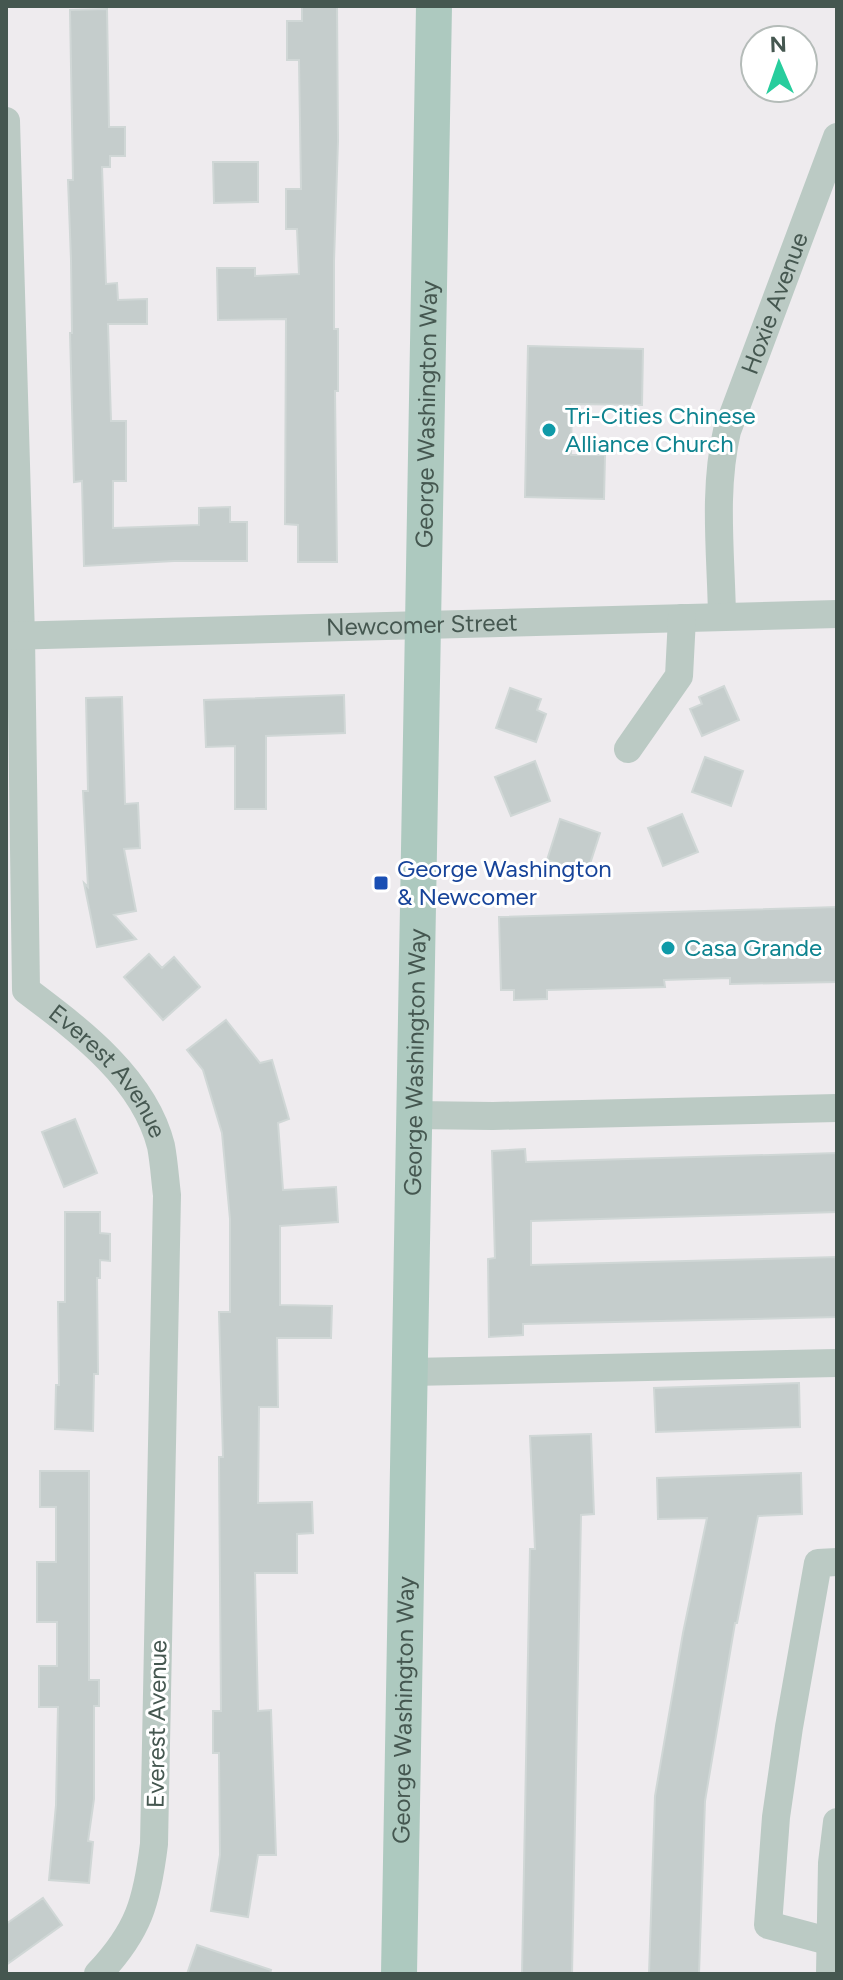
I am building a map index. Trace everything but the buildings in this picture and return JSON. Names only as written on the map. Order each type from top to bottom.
[{"type":"main road","name":"George Washington Way","points":[[399,1974],[434,6]]},
{"type":"street","name":"Everest Avenue","points":[[6,121],[16,992],[60,1015],[122,1074],[144,1105],[160,1145],[167,1195],[154,1844],[148,1890],[137,1922],[118,1953],[98,1974]]},
{"type":"street","name":"Hoxie Avenue","points":[[722,616],[719,489],[720,462],[727,431],[837,137]]},
{"type":"street","name":"Newcomer Street","points":[[13,636],[837,614]]},
{"type":"street","points":[[628,749],[679,676],[682,618]]},
{"type":"street","points":[[414,1115],[837,1108]]},
{"type":"street","points":[[410,1372],[837,1363]]},
{"type":"street","points":[[828,1941],[768,1925],[776,1817],[818,1563],[837,1562]]},
{"type":"street","points":[[830,1974],[828,1941],[837,1822]]},
{"type":"place","name":"Tri-Cities Chinese Alliance Church","points":[[549,430]]},
{"type":"place","name":"George Washington & Newcomer","points":[[381,883]]},
{"type":"place","name":"Casa Grande","points":[[668,948]]}]
